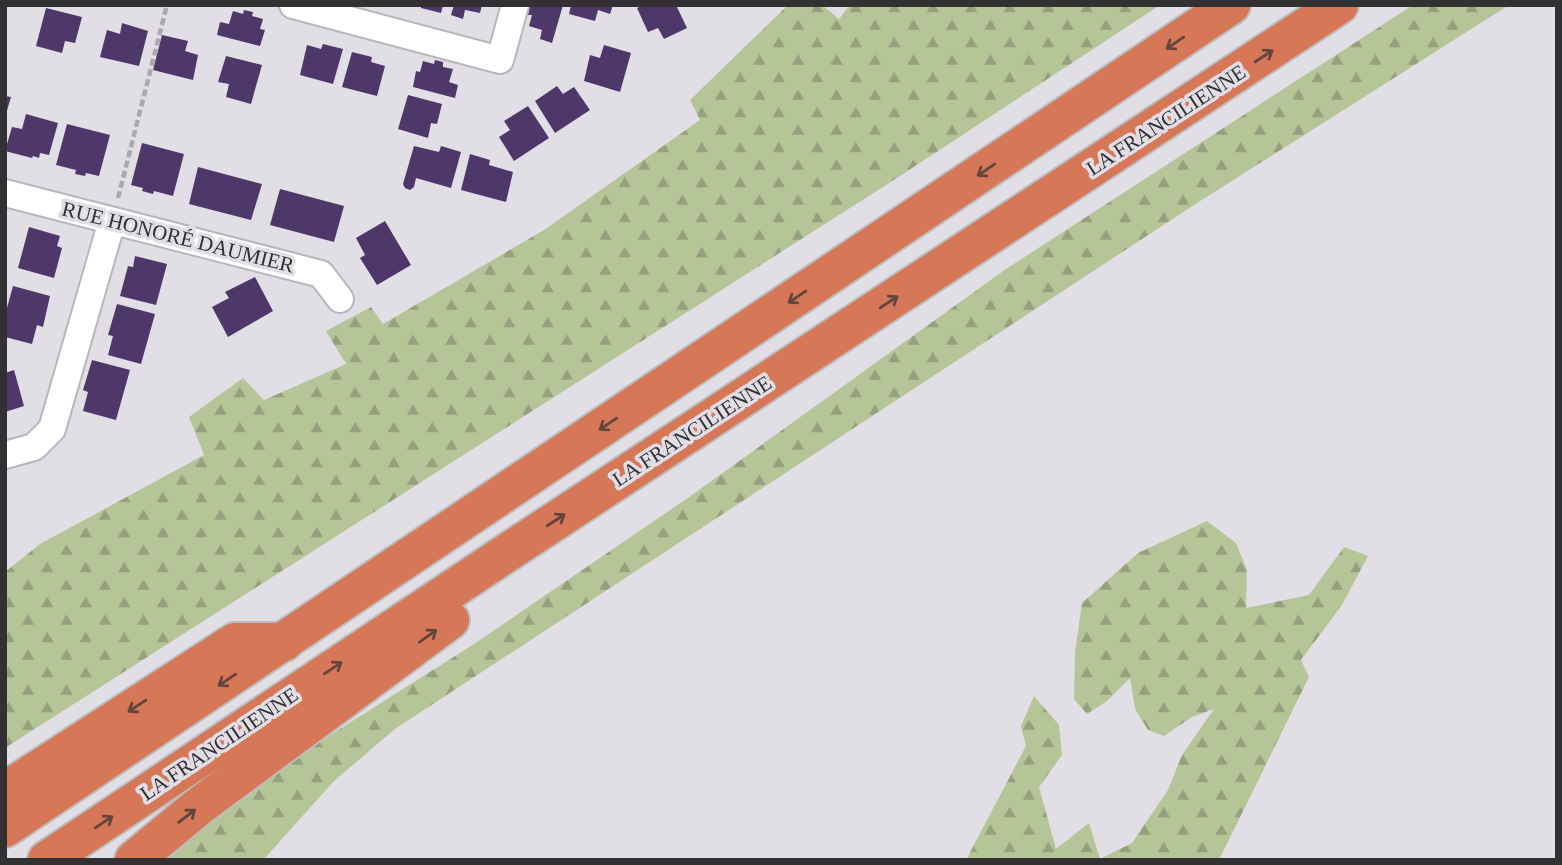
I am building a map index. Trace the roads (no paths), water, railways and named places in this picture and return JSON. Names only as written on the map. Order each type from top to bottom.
[{"type":"highway","points":[[5,828],[1231,5]]},
{"type":"highway","name":"LA FRANCILIENNE","points":[[47,860],[499,558],[1339,5]]},
{"type":"highway","points":[[134,860],[198,807],[463,611],[499,558]]},
{"type":"highway","points":[[5,791],[235,642],[284,642]]},
{"type":"street","points":[[293,5],[500,60],[515,5]]},
{"type":"street","name":"RUE HONORÉ DAUMIER","points":[[5,192],[321,274],[340,299]]},
{"type":"street","points":[[5,455],[34,447],[52,429],[112,221]]}]
